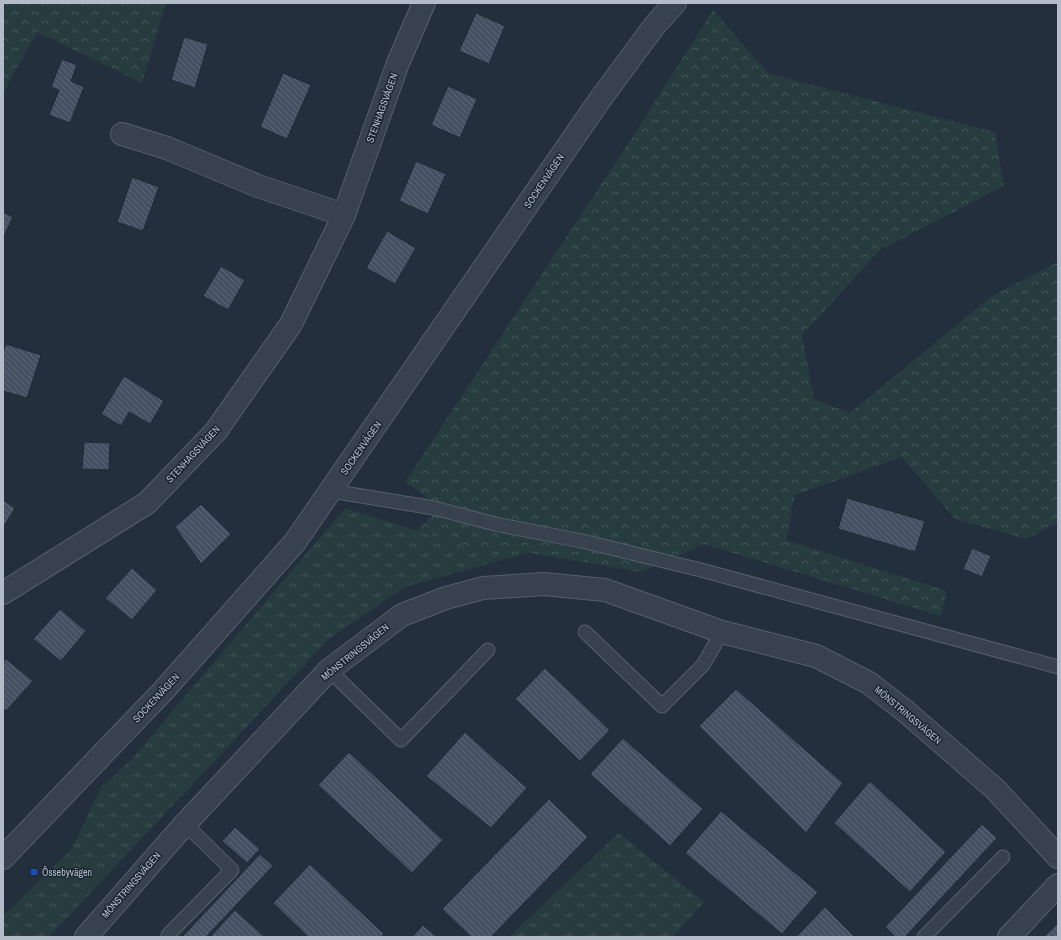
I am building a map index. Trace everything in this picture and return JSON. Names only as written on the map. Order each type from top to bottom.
[{"type":"street","name":"STENHAGSVÄGEN","points":[[3,593],[147,503],[216,431],[291,324],[344,215],[398,63],[424,3]]},
{"type":"street","name":"SOCKENVÄGEN","points":[[3,858],[164,690],[295,542],[599,101],[655,25],[675,3]]},
{"type":"street","points":[[122,134],[167,148],[258,186],[344,215]]},
{"type":"street","name":"MÖNSTRINGSVÄGEN","points":[[86,937],[185,824],[329,670],[402,615],[446,598],[483,588],[544,584],[605,590],[722,632],[816,656],[869,683],[904,710],[995,789],[1058,857]]},
{"type":"street","points":[[1009,937],[1058,885]]},
{"type":"lane","points":[[331,491],[434,508],[495,524],[582,541],[701,570],[1058,667]]},
{"type":"lane","points":[[586,632],[662,706],[703,665],[722,632]]},
{"type":"lane","points":[[329,670],[401,740],[488,650]]},
{"type":"lane","points":[[168,935],[232,870],[185,824]]},
{"type":"lane","points":[[924,937],[1003,857]]},
{"type":"green space","points":[[3,3],[166,3],[142,83],[37,32],[3,93]]},
{"type":"green space","points":[[713,10],[769,74],[995,132],[1004,186],[880,250],[802,335],[814,399],[850,413],[993,295],[1058,262],[1058,522],[1026,539],[955,519],[902,457],[795,495],[786,540],[947,591],[941,616],[704,544],[641,572],[530,553],[505,559],[416,531],[441,507],[405,482],[637,130]]},
{"type":"green space","points":[[345,508],[505,559],[405,587],[329,639],[49,937],[3,937],[3,916],[71,850],[101,788],[131,760]]},
{"type":"green space","points":[[619,833],[704,902],[673,937],[509,937]]},
{"type":"building","points":[[476,13],[505,26],[489,64],[459,51]]},
{"type":"building","points":[[184,37],[208,44],[195,88],[171,80]]},
{"type":"building","points":[[62,59],[77,65],[71,81],[84,87],[70,123],[49,115],[59,90],[51,87]]},
{"type":"building","points":[[283,73],[311,85],[287,139],[260,127]]},
{"type":"building","points":[[448,86],[477,99],[460,138],[431,125]]},
{"type":"building","points":[[416,161],[446,174],[428,214],[399,201]]},
{"type":"building","points":[[132,177],[159,187],[143,231],[117,222]]},
{"type":"building","points":[[3,212],[13,217],[3,238]]},
{"type":"building","points":[[387,231],[416,248],[395,284],[366,268]]},
{"type":"building","points":[[221,266],[245,280],[228,310],[203,296]]},
{"type":"building","points":[[6,344],[41,355],[27,398],[3,391],[3,353]]},
{"type":"building","points":[[124,376],[164,401],[150,424],[129,412],[121,426],[101,414]]},
{"type":"building","points":[[84,442],[110,443],[109,470],[82,469]]},
{"type":"building","points":[[847,498],[925,521],[915,552],[838,529]]},
{"type":"building","points":[[3,500],[15,508],[3,528]]},
{"type":"building","points":[[201,504],[231,534],[201,564],[175,527]]},
{"type":"building","points":[[972,548],[991,556],[982,577],[963,569]]},
{"type":"building","points":[[132,568],[157,590],[132,620],[105,598]]},
{"type":"building","points":[[60,609],[86,631],[61,661],[33,639]]},
{"type":"building","points":[[6,659],[33,681],[6,711],[3,708],[3,662]]},
{"type":"building","points":[[545,668],[610,730],[580,761],[515,699]]},
{"type":"building","points":[[736,689],[843,783],[806,833],[699,726]]},
{"type":"building","points":[[465,732],[527,788],[491,828],[426,776]]},
{"type":"building","points":[[623,738],[703,809],[670,846],[590,774]]},
{"type":"building","points":[[349,752],[443,840],[412,873],[318,785]]},
{"type":"building","points":[[870,781],[946,852],[910,892],[834,823]]},
{"type":"building","points":[[549,799],[588,837],[491,937],[471,937],[442,909]]},
{"type":"building","points":[[721,811],[818,892],[782,934],[685,853]]},
{"type":"building","points":[[982,824],[997,838],[905,937],[895,937],[885,927]]},
{"type":"building","points":[[235,827],[260,849],[247,863],[222,841]]},
{"type":"building","points":[[260,854],[273,866],[206,937],[182,937]]},
{"type":"building","points":[[310,864],[384,934],[381,937],[308,937],[273,903]]},
{"type":"building","points":[[825,907],[855,937],[796,937]]},
{"type":"building","points":[[235,910],[265,937],[210,937]]},
{"type":"building","points":[[1058,923],[1058,937],[1044,937]]},
{"type":"building","points":[[423,925],[437,937],[412,937]]},
{"type":"place","name":"Össebyvägen","points":[[34,872]]}]
